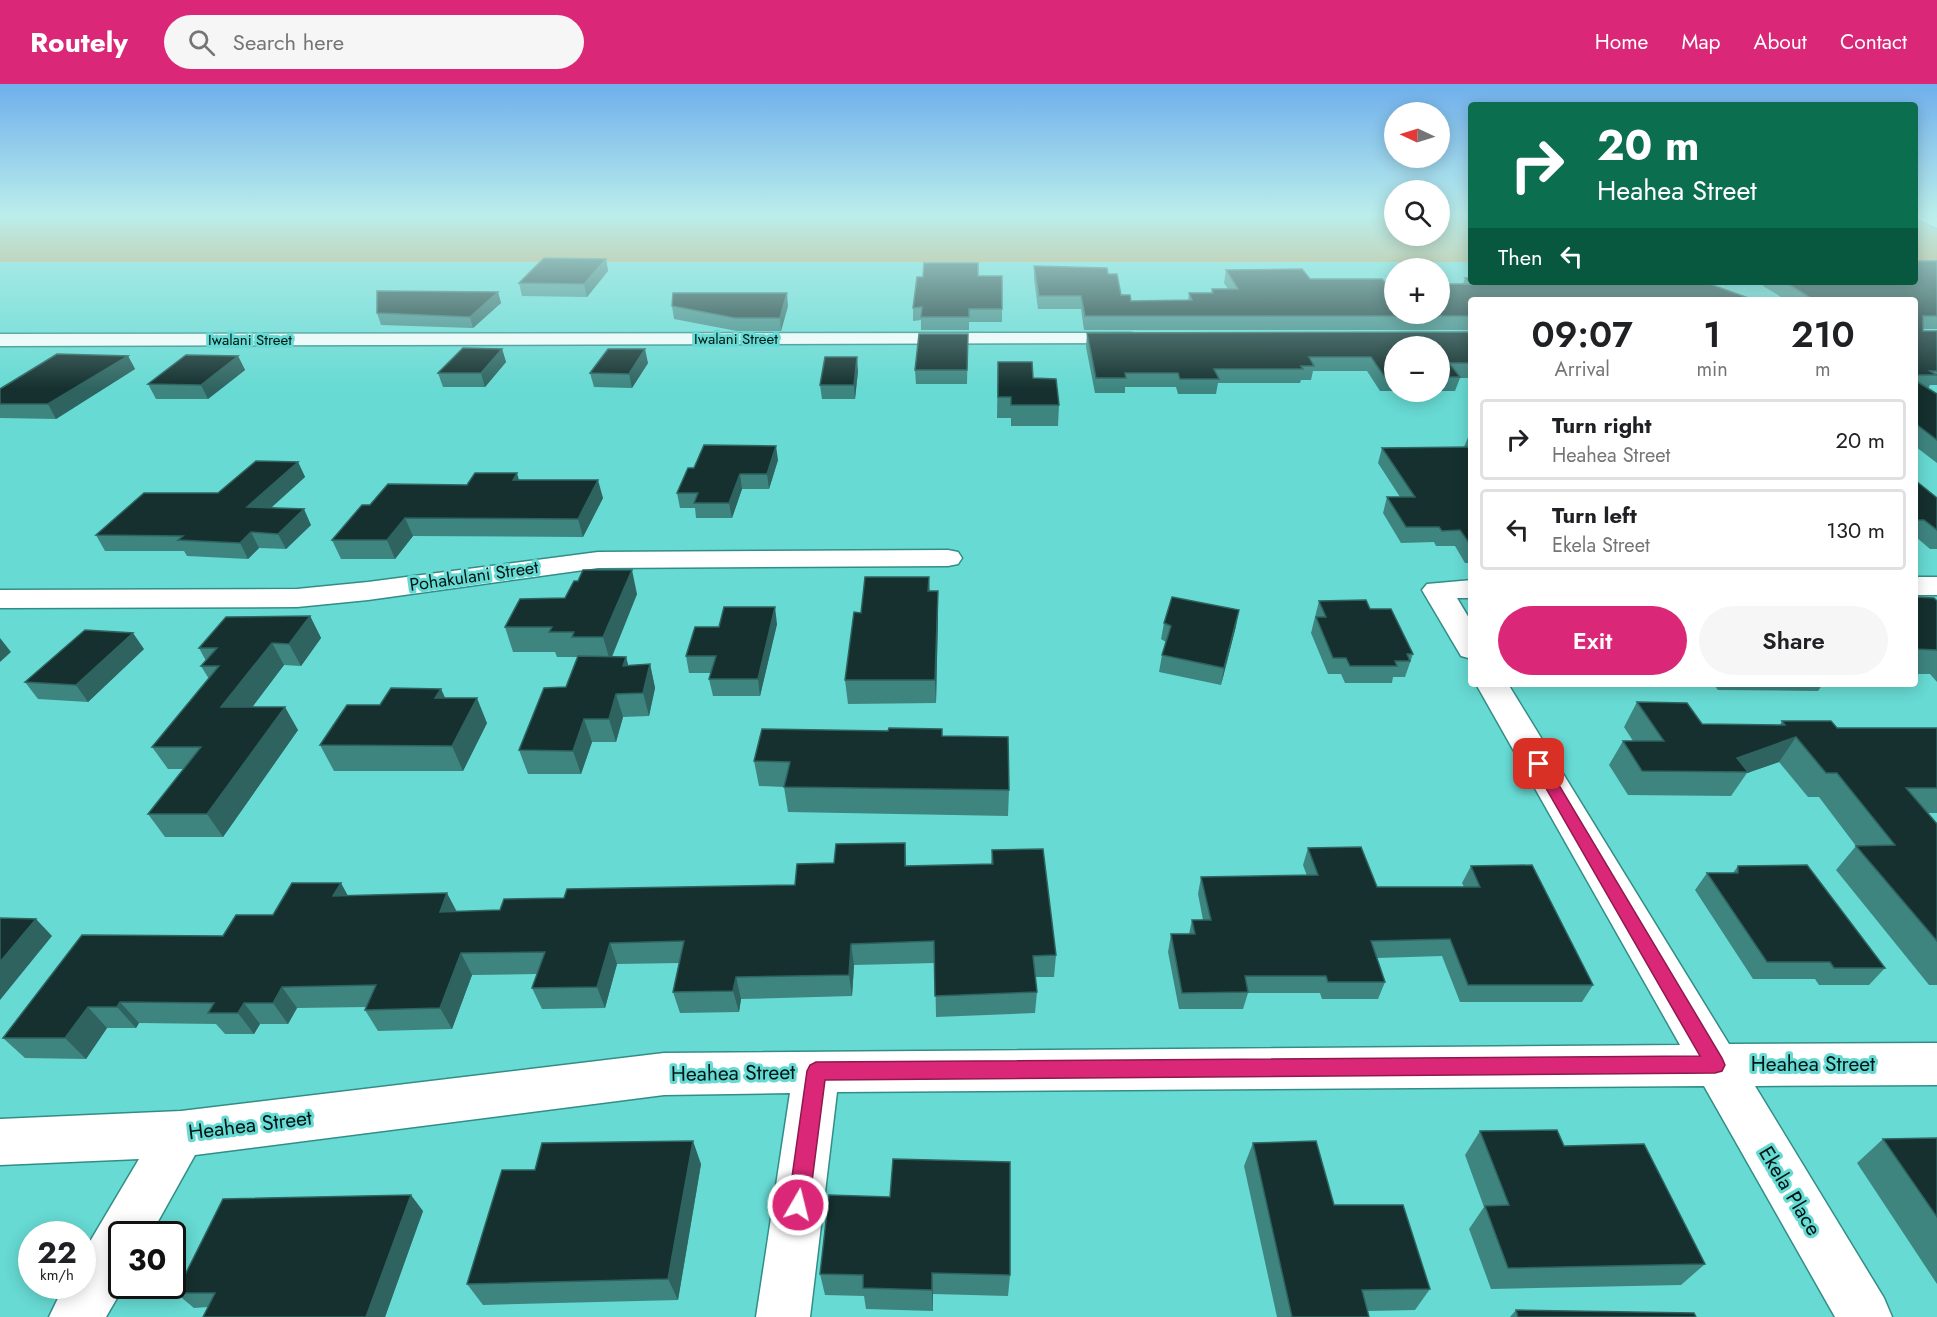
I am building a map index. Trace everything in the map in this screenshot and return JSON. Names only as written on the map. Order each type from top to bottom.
[{"type":"street","name":"Iwalani Street","points":[[0,340],[1149,339]]},
{"type":"street","name":"Pohakulani Street","points":[[0,599],[297,598],[368,591],[598,560],[948,558]]},
{"type":"street","points":[[1918,586],[1937,585]]},
{"type":"street","points":[[1468,589],[1437,590],[1468,642]]},
{"type":"street","name":"Ekela Place","points":[[1494,687],[1864,1317]]},
{"type":"street","name":"Heahea Street","points":[[0,1143],[181,1134],[664,1074],[816,1071],[1937,1064]]},
{"type":"street","points":[[783,1317],[816,1071]]},
{"type":"street","points":[[131,1221],[181,1134]]},
{"type":"street","points":[[76,1317],[108,1261]]},
{"type":"building","points":[[528,274],[593,274],[584,284],[519,283]]},
{"type":"building","points":[[923,274],[1002,276],[1002,309],[969,309],[969,317],[921,317],[922,307],[913,308],[917,277],[923,277]]},
{"type":"building","points":[[1035,274],[1117,274],[1121,295],[1130,295],[1131,301],[1192,300],[1189,293],[1213,293],[1212,289],[1238,289],[1228,274],[1306,274],[1310,279],[1382,279],[1384,281],[1384,316],[1085,316],[1081,296],[1039,296]]},
{"type":"building","points":[[1918,274],[1937,274],[1937,316],[1923,316],[1923,331],[1937,331],[1937,371],[1930,371],[1937,375],[1918,375],[1918,297],[1809,297],[1790,285],[1918,285]]},
{"type":"building","points":[[1450,284],[1712,285],[1746,297],[1468,297],[1468,316],[1450,316]]},
{"type":"building","points":[[377,291],[498,292],[470,317],[377,313]]},
{"type":"building","points":[[673,293],[787,293],[780,318],[735,318],[672,306]]},
{"type":"building","points":[[1468,332],[1468,363],[1450,363],[1450,336],[1384,336],[1384,376],[1371,357],[1309,357],[1314,366],[1301,366],[1303,369],[1214,369],[1219,379],[1180,379],[1178,373],[1125,373],[1126,378],[1096,378],[1087,333]]},
{"type":"building","points":[[919,334],[968,334],[967,370],[915,370]]},
{"type":"building","points":[[463,348],[502,349],[481,373],[438,373]]},
{"type":"building","points":[[608,349],[645,349],[629,374],[590,373]]},
{"type":"building","points":[[57,354],[128,356],[48,404],[0,404],[0,389]]},
{"type":"building","points":[[186,355],[238,356],[201,385],[148,384]]},
{"type":"building","points":[[825,357],[857,357],[854,385],[820,385]]},
{"type":"building","points":[[998,362],[1032,362],[1033,378],[1056,379],[1059,405],[1011,405],[1011,397],[998,397]]},
{"type":"building","points":[[1450,364],[1460,377],[1450,377]]},
{"type":"building","points":[[1918,382],[1937,394],[1937,440],[1918,426]]},
{"type":"building","points":[[704,445],[776,446],[767,474],[740,474],[729,503],[694,503],[698,493],[677,493],[688,468],[694,468]]},
{"type":"building","points":[[1468,447],[1468,541],[1460,530],[1442,531],[1439,527],[1406,527],[1387,497],[1415,497],[1382,448]]},
{"type":"building","points":[[256,461],[298,462],[247,507],[304,509],[278,534],[251,532],[240,543],[178,540],[183,536],[96,535],[144,493],[218,493]]},
{"type":"building","points":[[475,473],[517,473],[513,480],[598,480],[578,519],[405,518],[387,540],[332,540],[362,505],[370,505],[388,484],[467,485]]},
{"type":"building","points":[[1918,483],[1937,498],[1937,530],[1924,520],[1918,520]]},
{"type":"building","points":[[583,570],[632,570],[603,637],[572,637],[574,632],[549,632],[552,627],[505,627],[520,599],[565,598]]},
{"type":"building","points":[[865,577],[929,577],[928,591],[938,591],[935,680],[845,680],[854,612],[861,613]]},
{"type":"building","points":[[1172,597],[1239,610],[1224,668],[1162,655],[1171,626],[1164,623]]},
{"type":"building","points":[[1918,597],[1934,598],[1937,601],[1937,650],[1918,649]]},
{"type":"building","points":[[1366,600],[1370,609],[1391,609],[1413,654],[1407,654],[1410,661],[1395,661],[1397,666],[1350,666],[1346,658],[1333,658],[1316,617],[1326,617],[1319,601]]},
{"type":"building","points":[[724,607],[775,607],[758,679],[709,679],[716,656],[686,656],[695,627],[719,627]]},
{"type":"building","points":[[310,616],[289,644],[272,643],[221,707],[285,707],[207,814],[148,814],[201,747],[152,747],[219,666],[201,666],[217,648],[199,648],[226,617]]},
{"type":"building","points":[[85,630],[133,633],[76,685],[25,682]]},
{"type":"building","points":[[578,656],[626,657],[623,666],[650,664],[643,693],[616,694],[609,719],[584,719],[573,751],[519,750],[544,688],[566,687]]},
{"type":"building","points":[[391,688],[441,689],[435,698],[477,698],[452,746],[320,745],[347,705],[380,705]]},
{"type":"building","points":[[1637,702],[1687,703],[1702,724],[1785,725],[1782,721],[1831,721],[1837,728],[1937,728],[1937,788],[1906,788],[1937,824],[1937,941],[1856,846],[1895,845],[1837,773],[1826,773],[1796,737],[1737,758],[1748,772],[1642,771],[1623,741],[1664,741]]},
{"type":"building","points":[[889,728],[942,729],[942,736],[1008,737],[1009,790],[784,787],[790,762],[754,761],[762,729],[888,731]]},
{"type":"building","points":[[905,843],[905,866],[993,864],[992,850],[1043,849],[1056,955],[1033,956],[1037,992],[935,996],[934,941],[851,944],[849,975],[736,977],[733,991],[673,992],[684,941],[610,943],[597,987],[532,988],[545,952],[461,953],[440,1008],[365,1010],[376,985],[282,987],[273,1003],[244,1003],[238,1013],[208,1013],[214,1003],[120,1002],[117,1007],[88,1007],[65,1038],[3,1038],[82,935],[223,936],[236,915],[273,915],[292,883],[341,883],[333,896],[447,893],[440,912],[500,910],[504,899],[564,898],[567,889],[795,885],[797,864],[834,863],[836,844]]},
{"type":"building","points":[[1361,847],[1377,887],[1480,887],[1471,866],[1532,865],[1593,985],[1468,985],[1450,939],[1371,941],[1385,982],[1328,982],[1326,976],[1245,976],[1248,992],[1182,993],[1171,934],[1195,934],[1192,920],[1211,920],[1201,877],[1318,875],[1308,848]]},
{"type":"building","points":[[1807,865],[1885,968],[1834,968],[1830,962],[1767,962],[1707,873],[1738,873],[1738,866]]},
{"type":"building","points":[[0,918],[36,919],[0,962]]},
{"type":"building","points":[[1557,1130],[1564,1146],[1644,1144],[1705,1264],[1508,1268],[1485,1206],[1509,1205],[1480,1131]]},
{"type":"building","points":[[1937,1138],[1937,1217],[1883,1139]]},
{"type":"building","points":[[693,1141],[668,1279],[467,1284],[502,1170],[535,1170],[542,1143]]},
{"type":"building","points":[[1316,1141],[1334,1205],[1403,1205],[1430,1289],[1362,1290],[1369,1317],[1292,1317],[1253,1143]]},
{"type":"building","points":[[893,1159],[1010,1162],[1010,1275],[932,1273],[932,1290],[863,1288],[863,1275],[820,1274],[829,1195],[890,1197]]},
{"type":"building","points":[[411,1195],[366,1317],[203,1317],[215,1293],[186,1293],[186,1273],[223,1199]]},
{"type":"building","points":[[1516,1310],[1694,1313],[1696,1317],[1518,1317]]},
{"type":"route","points":[[798,1205],[816,1071],[1715,1065],[1539,764]]}]
